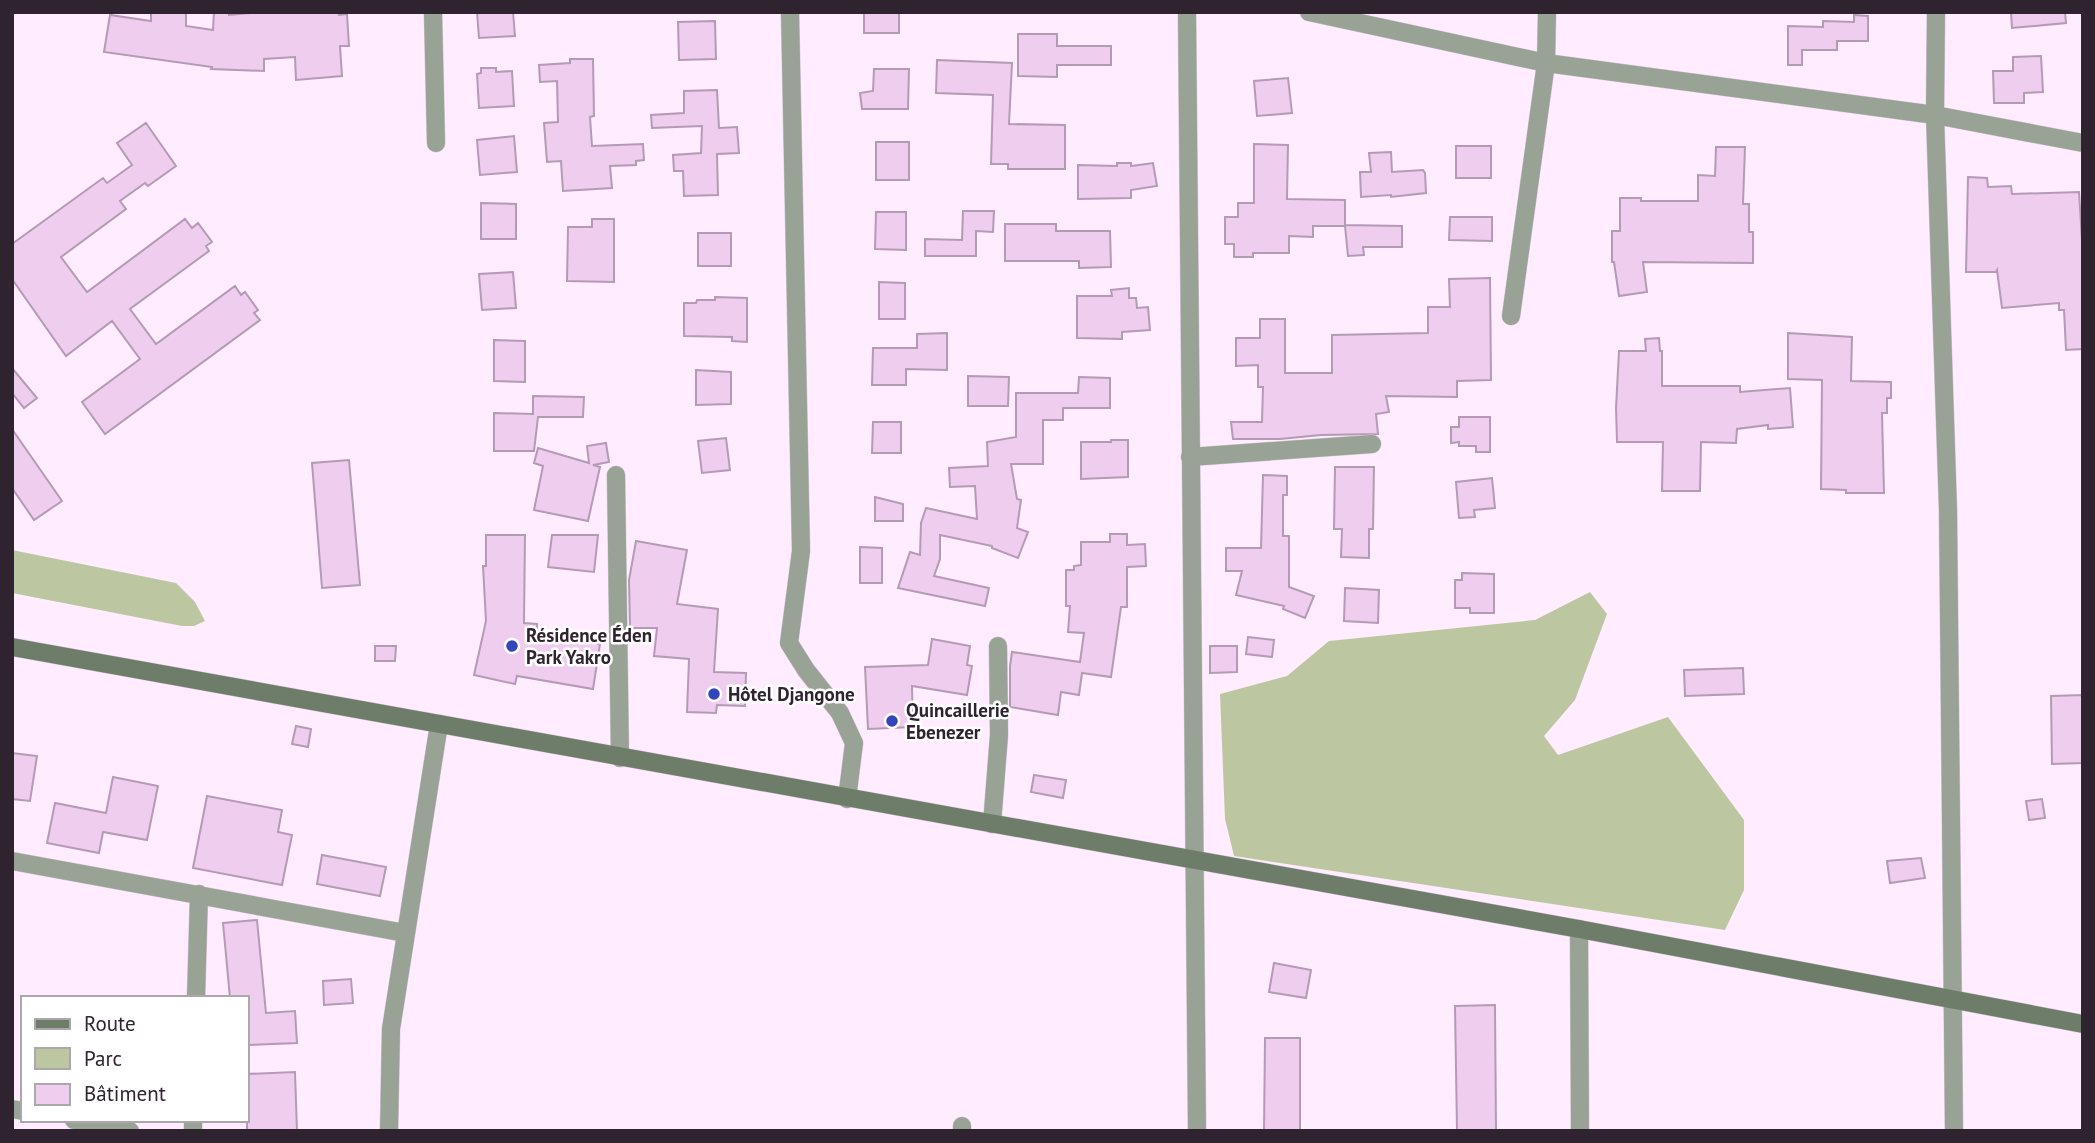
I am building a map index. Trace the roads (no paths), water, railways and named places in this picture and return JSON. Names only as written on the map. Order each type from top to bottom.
[{"type":"street","points":[[433,12],[436,143]]},
{"type":"street","points":[[790,12],[801,551],[789,643],[806,670],[840,713],[854,743],[847,799]]},
{"type":"street","points":[[1187,12],[1197,1131]]},
{"type":"street","points":[[1309,12],[1546,63],[1935,115],[2083,143]]},
{"type":"street","points":[[1511,316],[1546,63],[1547,12]]},
{"type":"street","points":[[1937,12],[1935,115],[1948,510],[1954,1131]]},
{"type":"street","points":[[1190,457],[1372,444]]},
{"type":"street","points":[[616,474],[620,758]]},
{"type":"street","points":[[992,824],[999,735],[998,646]]},
{"type":"street","points":[[12,648],[1579,929],[2083,1024]]},
{"type":"street","points":[[389,1131],[391,1030],[439,724]]},
{"type":"street","points":[[12,861],[405,933]]},
{"type":"street","points":[[196,996],[199,894]]},
{"type":"street","points":[[1579,929],[1580,1131]]},
{"type":"street","points":[[84,1122],[130,1131]]},
{"type":"place","name":"Résidence Éden Park Yakro","points":[[512,646]]},
{"type":"place","name":"Hôtel Djangone","points":[[714,694]]},
{"type":"place","name":"Quincaillerie Ebenezer","points":[[892,721]]}]
